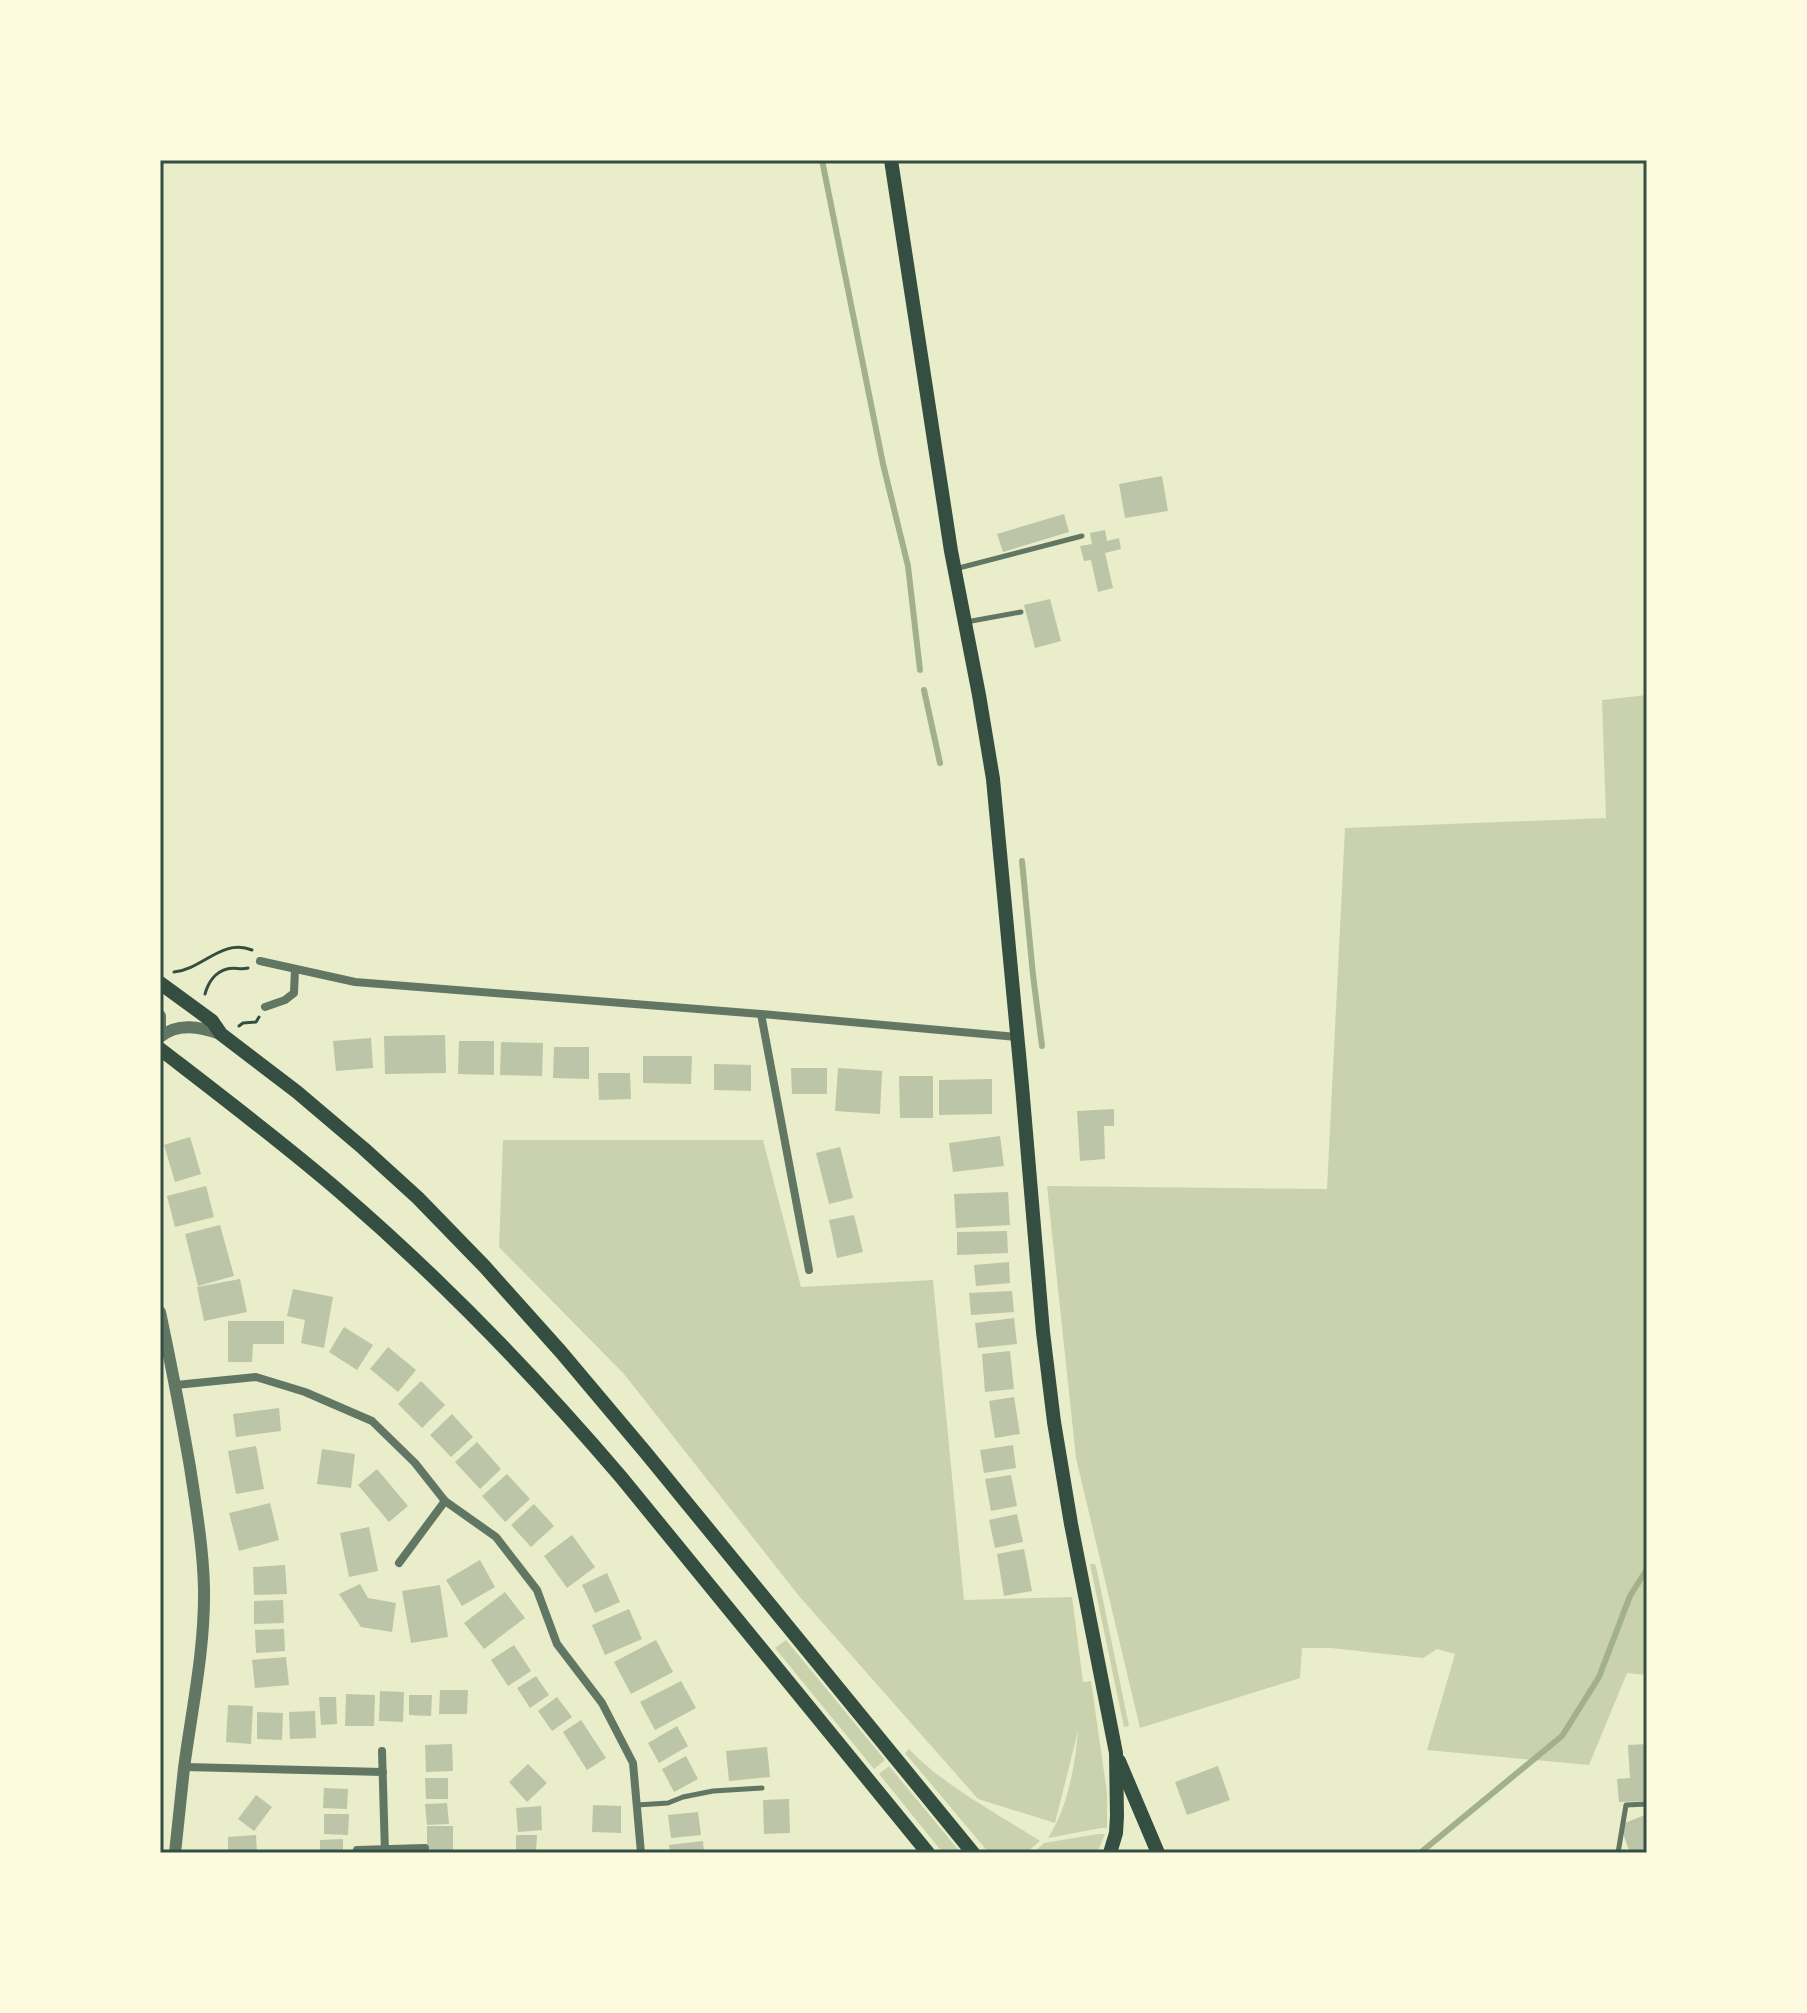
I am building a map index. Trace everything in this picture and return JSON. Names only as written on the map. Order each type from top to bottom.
[{"type":"main road","points":[[891,160],[930,426],[993,779],[1043,1332],[1054,1422],[1116,1753],[1116,1833],[1110,1853]]},
{"type":"main road","points":[[164,978],[212,1021],[221,1034],[363,1148],[418,1198],[485,1267],[636,1442],[973,1853]]},
{"type":"main road","points":[[160,1049],[340,1192],[458,1301],[522,1367],[621,1477],[928,1853]]},
{"type":"main road","points":[[1116,1753],[1158,1853]]},
{"type":"street","points":[[260,961],[355,982],[1017,1037]]},
{"type":"street","points":[[265,1007],[294,993],[295,969]]},
{"type":"street","points":[[761,1014],[809,1270]]},
{"type":"street","points":[[160,1016],[160,1031]]},
{"type":"street","points":[[160,1037],[178,1027],[193,1027],[221,1034]]},
{"type":"street","points":[[160,1312],[176,1385],[199,1524],[204,1586],[199,1676],[175,1853]]},
{"type":"street","points":[[176,1385],[256,1377],[305,1392],[372,1421],[415,1463],[445,1501],[496,1537],[537,1590],[557,1644],[602,1703],[633,1763],[641,1853]]},
{"type":"street","points":[[399,1563],[445,1501]]},
{"type":"street","points":[[382,1751],[385,1851]]},
{"type":"street","points":[[185,1767],[383,1772]]},
{"type":"street","points":[[357,1850],[425,1848]]},
{"type":"lane","points":[[954,570],[1082,536]]},
{"type":"lane","points":[[965,623],[1021,612]]},
{"type":"lane","points":[[637,1805],[668,1803],[713,1791],[762,1788]]},
{"type":"lane","points":[[1618,1853],[1626,1805],[1647,1804]]},
{"type":"path","points":[[164,978],[192,968],[216,952],[228,948],[251,948],[260,961],[244,970],[223,971],[209,983],[205,1000],[212,1021]]},
{"type":"path","points":[[237,1028],[243,1023],[256,1022],[265,1007]]},
{"type":"green space","points":[[1647,695],[1647,1675],[1627,1673],[1589,1765],[1427,1750],[1455,1654],[1437,1649],[1423,1658],[1302,1648],[1300,1678],[1140,1728],[1076,1458],[1047,1186],[1327,1189],[1345,828],[1606,818],[1602,700]]},
{"type":"green space","points":[[503,1140],[763,1140],[801,1287],[933,1280],[964,1600],[1072,1597],[1083,1682],[1091,1681],[1107,1793],[1107,1828],[1048,1838],[1061,1813],[1069,1786],[1078,1731],[1055,1823],[978,1799],[799,1596],[624,1374],[499,1247]]},
{"type":"green space","points":[[1090,1564],[1095,1564],[1097,1571],[1129,1726],[1124,1727]]},
{"type":"green space","points":[[786,1640],[885,1760],[874,1769],[775,1648]]},
{"type":"green space","points":[[909,1749],[954,1787],[1040,1841],[1026,1853],[989,1853],[905,1753]]},
{"type":"green space","points":[[889,1766],[961,1853],[943,1853],[879,1774]]},
{"type":"green space","points":[[1105,1834],[1097,1853],[1033,1853],[1044,1843]]},
{"type":"building","points":[[1162,476],[1168,511],[1125,518],[1119,484]]},
{"type":"building","points":[[1064,514],[1069,532],[1003,552],[997,534]]},
{"type":"building","points":[[1105,530],[1107,541],[1119,538],[1121,549],[1105,553],[1113,588],[1098,592],[1091,560],[1084,561],[1080,546],[1092,544],[1090,533]]},
{"type":"building","points":[[1050,599],[1061,641],[1035,648],[1024,605]]},
{"type":"building","points":[[445,1035],[446,1073],[385,1074],[384,1036]]},
{"type":"building","points":[[371,1038],[373,1068],[336,1071],[333,1041]]},
{"type":"building","points":[[459,1041],[494,1041],[494,1075],[458,1074]]},
{"type":"building","points":[[501,1042],[543,1043],[542,1076],[500,1075]]},
{"type":"building","points":[[554,1047],[589,1047],[589,1079],[553,1078]]},
{"type":"building","points":[[643,1056],[692,1056],[691,1084],[643,1083]]},
{"type":"building","points":[[714,1064],[751,1065],[751,1091],[714,1090]]},
{"type":"building","points":[[791,1068],[827,1068],[827,1094],[792,1094]]},
{"type":"building","points":[[838,1068],[882,1071],[880,1114],[835,1111]]},
{"type":"building","points":[[598,1073],[630,1073],[631,1099],[599,1100]]},
{"type":"building","points":[[899,1076],[933,1076],[933,1118],[900,1118]]},
{"type":"building","points":[[992,1079],[992,1114],[939,1115],[939,1080]]},
{"type":"building","points":[[1114,1109],[1114,1126],[1104,1126],[1105,1159],[1080,1161],[1077,1111]]},
{"type":"building","points":[[1000,1136],[1004,1166],[953,1172],[949,1143]]},
{"type":"building","points":[[190,1137],[201,1174],[175,1182],[164,1145]]},
{"type":"building","points":[[840,1147],[853,1198],[829,1204],[816,1153]]},
{"type":"building","points":[[206,1186],[214,1217],[175,1227],[167,1196]]},
{"type":"building","points":[[1008,1192],[1010,1225],[956,1228],[954,1194]]},
{"type":"building","points":[[854,1215],[863,1252],[837,1258],[829,1220]]},
{"type":"building","points":[[220,1225],[234,1276],[198,1286],[185,1234]]},
{"type":"building","points":[[1007,1231],[1008,1253],[957,1255],[957,1232]]},
{"type":"building","points":[[1009,1262],[1010,1283],[976,1286],[974,1265]]},
{"type":"building","points":[[240,1279],[247,1312],[204,1321],[197,1287]]},
{"type":"building","points":[[293,1289],[333,1297],[324,1348],[301,1343],[305,1320],[287,1316]]},
{"type":"building","points":[[1012,1291],[1014,1312],[971,1315],[969,1293]]},
{"type":"building","points":[[1014,1318],[1017,1344],[978,1348],[975,1323]]},
{"type":"building","points":[[228,1321],[284,1321],[284,1344],[253,1344],[252,1362],[228,1362]]},
{"type":"building","points":[[344,1327],[373,1345],[357,1370],[329,1352]]},
{"type":"building","points":[[388,1347],[416,1370],[398,1392],[370,1369]]},
{"type":"building","points":[[1010,1351],[1014,1389],[985,1392],[982,1354]]},
{"type":"building","points":[[421,1381],[445,1405],[422,1428],[398,1404]]},
{"type":"building","points":[[1014,1397],[1020,1434],[995,1438],[989,1401]]},
{"type":"building","points":[[279,1408],[281,1431],[236,1437],[233,1414]]},
{"type":"building","points":[[452,1414],[473,1437],[451,1457],[430,1435]]},
{"type":"building","points":[[477,1442],[501,1469],[480,1489],[455,1462]]},
{"type":"building","points":[[1013,1445],[1016,1468],[984,1473],[980,1450]]},
{"type":"building","points":[[256,1446],[264,1489],[236,1494],[228,1451]]},
{"type":"building","points":[[322,1449],[355,1454],[351,1488],[317,1484]]},
{"type":"building","points":[[377,1469],[408,1506],[389,1522],[358,1485]]},
{"type":"building","points":[[507,1474],[530,1499],[505,1522],[482,1496]]},
{"type":"building","points":[[1011,1475],[1017,1506],[991,1511],[985,1479]]},
{"type":"building","points":[[270,1503],[279,1540],[239,1551],[229,1513]]},
{"type":"building","points":[[534,1504],[554,1526],[531,1547],[511,1525]]},
{"type":"building","points":[[1017,1514],[1023,1542],[995,1548],[989,1520]]},
{"type":"building","points":[[369,1527],[378,1571],[349,1577],[340,1533]]},
{"type":"building","points":[[572,1535],[595,1567],[567,1588],[544,1556]]},
{"type":"building","points":[[1024,1549],[1032,1591],[1004,1596],[997,1554]]},
{"type":"building","points":[[480,1560],[495,1587],[462,1606],[446,1580]]},
{"type":"building","points":[[285,1565],[287,1594],[254,1595],[253,1567]]},
{"type":"building","points":[[607,1573],[620,1602],[595,1613],[582,1585]]},
{"type":"building","points":[[360,1584],[368,1598],[396,1603],[392,1632],[361,1627],[339,1594]]},
{"type":"building","points":[[440,1585],[448,1637],[411,1643],[402,1591]]},
{"type":"building","points":[[505,1592],[525,1618],[484,1649],[464,1623]]},
{"type":"building","points":[[283,1600],[284,1623],[254,1624],[254,1601]]},
{"type":"building","points":[[629,1609],[642,1639],[605,1655],[592,1625]]},
{"type":"building","points":[[284,1629],[285,1651],[256,1653],[255,1630]]},
{"type":"building","points":[[656,1640],[673,1672],[631,1694],[614,1662]]},
{"type":"building","points":[[514,1645],[531,1671],[508,1686],[491,1660]]},
{"type":"building","points":[[286,1657],[289,1685],[255,1688],[252,1660]]},
{"type":"building","points":[[536,1676],[549,1695],[530,1708],[517,1688]]},
{"type":"building","points":[[681,1681],[696,1708],[655,1730],[640,1702]]},
{"type":"building","points":[[440,1690],[468,1690],[467,1714],[439,1714]]},
{"type":"building","points":[[380,1691],[404,1692],[403,1722],[379,1721]]},
{"type":"building","points":[[346,1694],[375,1695],[374,1726],[345,1726]]},
{"type":"building","points":[[409,1695],[432,1695],[431,1716],[409,1715]]},
{"type":"building","points":[[319,1697],[336,1697],[337,1724],[321,1725]]},
{"type":"building","points":[[557,1697],[572,1717],[552,1731],[538,1711]]},
{"type":"building","points":[[228,1705],[253,1706],[251,1744],[226,1742]]},
{"type":"building","points":[[315,1711],[316,1738],[290,1739],[289,1712]]},
{"type":"building","points":[[257,1712],[283,1713],[282,1740],[257,1739]]},
{"type":"building","points":[[581,1720],[606,1758],[587,1770],[563,1732]]},
{"type":"building","points":[[677,1726],[688,1746],[659,1763],[648,1743]]},
{"type":"building","points":[[452,1744],[453,1771],[426,1772],[425,1745]]},
{"type":"building","points":[[1647,1744],[1647,1801],[1619,1802],[1617,1779],[1630,1778],[1628,1745]]},
{"type":"building","points":[[767,1747],[770,1777],[729,1781],[726,1751]]},
{"type":"building","points":[[686,1756],[698,1779],[674,1792],[662,1769]]},
{"type":"building","points":[[528,1764],[547,1783],[527,1802],[509,1782]]},
{"type":"building","points":[[1218,1766],[1230,1800],[1187,1815],[1175,1782]]},
{"type":"building","points":[[425,1778],[448,1778],[448,1799],[426,1799]]},
{"type":"building","points":[[324,1788],[348,1789],[347,1809],[323,1808]]},
{"type":"building","points":[[256,1795],[272,1807],[254,1831],[238,1819]]},
{"type":"building","points":[[789,1799],[790,1833],[764,1834],[763,1800]]},
{"type":"building","points":[[447,1803],[449,1824],[427,1825],[425,1804]]},
{"type":"building","points":[[593,1805],[621,1806],[621,1833],[592,1832]]},
{"type":"building","points":[[541,1806],[542,1830],[518,1832],[516,1808]]},
{"type":"building","points":[[698,1812],[701,1835],[671,1838],[668,1815]]},
{"type":"building","points":[[324,1814],[349,1814],[348,1835],[324,1834]]},
{"type":"building","points":[[1647,1814],[1645,1853],[1630,1853],[1620,1825]]},
{"type":"building","points":[[427,1826],[453,1826],[453,1853],[427,1853]]},
{"type":"building","points":[[256,1835],[257,1853],[228,1853],[228,1837]]},
{"type":"building","points":[[516,1835],[537,1835],[536,1853],[516,1853]]},
{"type":"building","points":[[343,1839],[343,1853],[320,1853],[320,1840]]},
{"type":"building","points":[[703,1841],[704,1853],[670,1853],[669,1845]]},
{"type":"waterway","points":[[822,160],[883,464],[908,566],[920,670]]},
{"type":"waterway","points":[[924,690],[940,763]]},
{"type":"waterway","points":[[1022,861],[1042,1046]]},
{"type":"waterway","points":[[1420,1853],[1562,1736],[1599,1677],[1630,1596],[1647,1569]]}]
